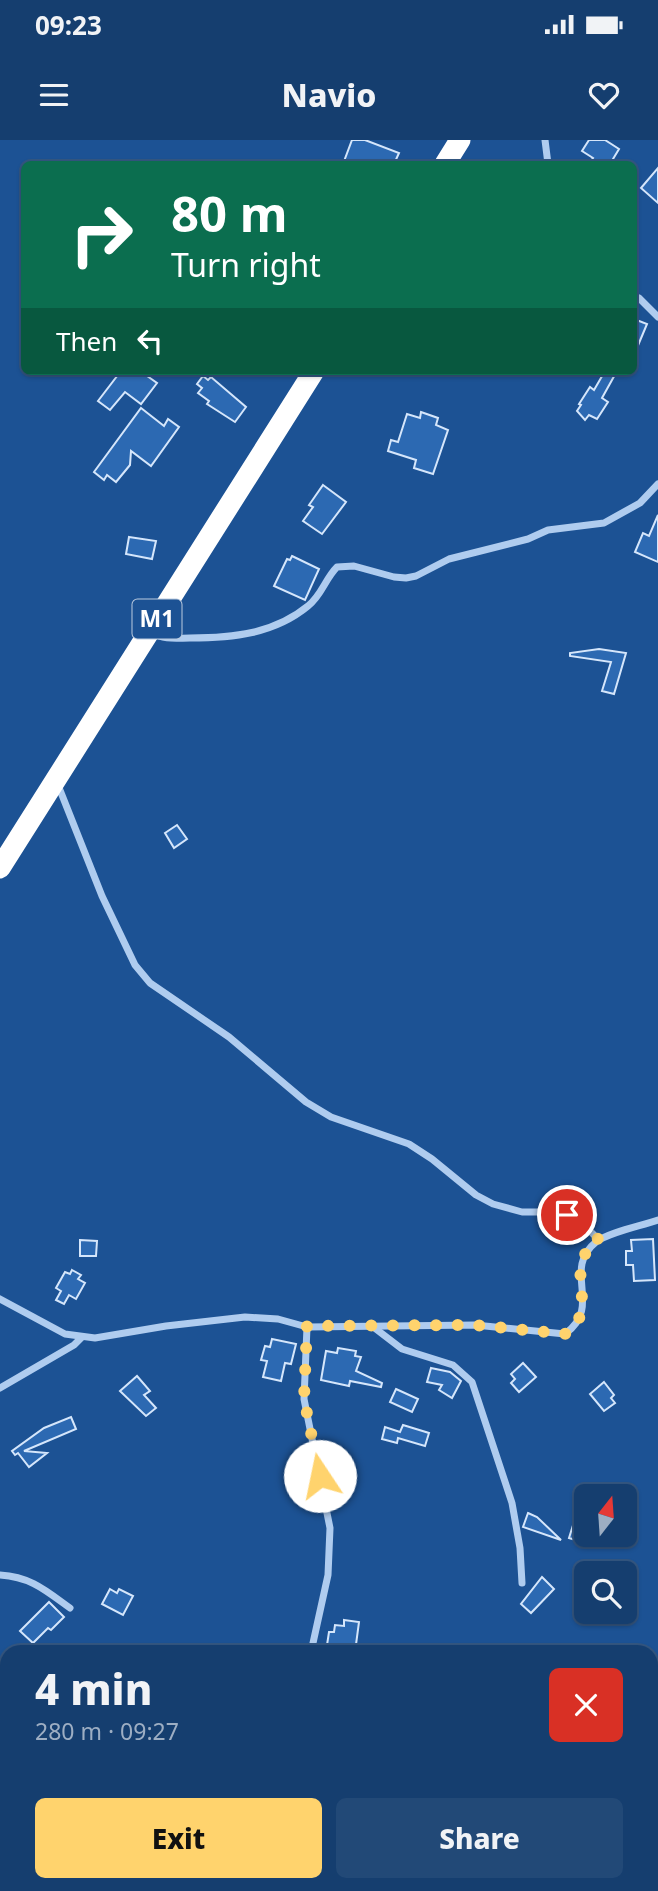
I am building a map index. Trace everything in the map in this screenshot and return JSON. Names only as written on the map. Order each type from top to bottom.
[{"type":"highway","points":[[447,161],[460,140]]},
{"type":"highway","name":"M1","points":[[0,868],[311,375]]},
{"type":"street","points":[[545,140],[548,161]]},
{"type":"street","points":[[637,297],[658,317]]},
{"type":"street","points":[[150,631],[160,638],[225,638],[263,631],[308,607],[323,592],[337,567],[354,566],[394,577],[415,576],[449,559],[528,539],[548,530],[604,523],[640,503],[658,484]]},
{"type":"street","points":[[56,779],[107,907],[140,974],[149,983],[229,1037],[306,1102],[331,1118],[409,1144],[476,1195],[493,1204],[522,1212],[555,1212],[567,1215],[582,1223],[599,1240]]},
{"type":"street","points":[[0,1299],[65,1334],[95,1338],[166,1326],[246,1317],[278,1319],[307,1326],[475,1325],[565,1334],[577,1325],[583,1311],[581,1278],[584,1256],[599,1240],[658,1220]]},
{"type":"street","points":[[307,1326],[304,1399],[330,1528],[328,1575],[313,1645]]},
{"type":"street","points":[[371,1326],[402,1349],[453,1365],[472,1382],[512,1503],[520,1548],[522,1583]]},
{"type":"street","points":[[0,1388],[74,1345],[82,1337]]},
{"type":"street","points":[[0,1575],[32,1581],[70,1608]]},
{"type":"building","points":[[352,140],[365,140],[399,153],[395,161],[344,161]]},
{"type":"building","points":[[589,140],[605,140],[619,149],[612,161],[591,161],[593,158],[582,151]]},
{"type":"building","points":[[658,168],[658,203],[641,188]]},
{"type":"building","points":[[637,320],[647,324],[637,348]]},
{"type":"building","points":[[118,375],[146,375],[157,383],[141,404],[125,392],[110,410],[98,401]]},
{"type":"building","points":[[603,375],[615,375],[602,398],[608,402],[597,419],[589,415],[585,420],[577,411],[581,405],[579,404],[590,387],[594,390]]},
{"type":"building","points":[[203,376],[208,380],[211,377],[246,407],[235,422],[207,404],[209,401],[198,393],[202,388],[197,384]]},
{"type":"building","points":[[141,408],[164,426],[168,419],[179,427],[151,466],[131,451],[130,465],[116,482],[107,475],[104,480],[94,472]]},
{"type":"building","points":[[421,412],[438,418],[436,425],[448,430],[433,474],[414,468],[416,460],[388,451],[391,440],[398,442],[407,414],[420,418]]},
{"type":"building","points":[[323,485],[346,502],[322,534],[303,521],[313,507],[309,505]]},
{"type":"building","points":[[658,515],[658,562],[635,552],[643,533],[649,536]]},
{"type":"building","points":[[129,537],[156,541],[152,559],[126,554]]},
{"type":"building","points":[[292,556],[319,569],[305,600],[274,586],[287,559],[290,560]]},
{"type":"building","points":[[599,649],[626,653],[614,694],[602,691],[611,662],[570,656],[570,653]]},
{"type":"building","points":[[177,825],[187,839],[174,848],[165,833]]},
{"type":"building","points":[[653,1239],[655,1280],[634,1281],[633,1265],[626,1265],[626,1251],[632,1251],[631,1240]]},
{"type":"building","points":[[80,1240],[97,1241],[96,1256],[80,1256]]},
{"type":"building","points":[[72,1270],[81,1275],[78,1279],[85,1283],[76,1299],[69,1295],[64,1304],[56,1300],[61,1291],[56,1288],[65,1272],[70,1274]]},
{"type":"building","points":[[272,1339],[296,1344],[291,1364],[285,1363],[281,1381],[263,1377],[267,1361],[261,1360],[265,1346],[270,1347]]},
{"type":"building","points":[[338,1348],[356,1351],[355,1356],[361,1357],[356,1371],[382,1383],[381,1387],[350,1381],[349,1386],[321,1380],[326,1351],[337,1353]]},
{"type":"building","points":[[523,1363],[536,1377],[519,1392],[511,1383],[515,1379],[511,1374]]},
{"type":"building","points":[[431,1368],[450,1372],[461,1381],[452,1398],[439,1390],[442,1385],[427,1382]]},
{"type":"building","points":[[137,1376],[150,1391],[144,1395],[156,1408],[146,1416],[120,1391]]},
{"type":"building","points":[[604,1382],[614,1395],[611,1398],[615,1403],[604,1411],[590,1394]]},
{"type":"building","points":[[396,1389],[418,1399],[412,1412],[390,1402]]},
{"type":"building","points":[[71,1417],[76,1429],[24,1451],[47,1453],[29,1467],[18,1453],[15,1455],[12,1451],[44,1428]]},
{"type":"building","points":[[403,1425],[429,1433],[425,1446],[398,1438],[397,1443],[382,1439],[385,1427],[400,1432]]},
{"type":"building","points":[[528,1513],[537,1517],[561,1540],[523,1527]]},
{"type":"building","points":[[574,1522],[574,1540],[569,1538]]},
{"type":"building","points":[[542,1577],[554,1589],[531,1613],[521,1604]]},
{"type":"building","points":[[110,1589],[117,1593],[119,1589],[133,1596],[123,1615],[102,1604]]},
{"type":"building","points":[[49,1602],[64,1617],[33,1643],[20,1631]]},
{"type":"building","points":[[344,1620],[359,1622],[356,1645],[327,1645],[329,1632],[334,1632],[335,1625],[344,1626]]},
{"type":"route","points":[[320,1476],[304,1399],[307,1326],[475,1325],[565,1334],[577,1325],[583,1311],[581,1278],[584,1256],[599,1240],[582,1223],[567,1215]]}]
